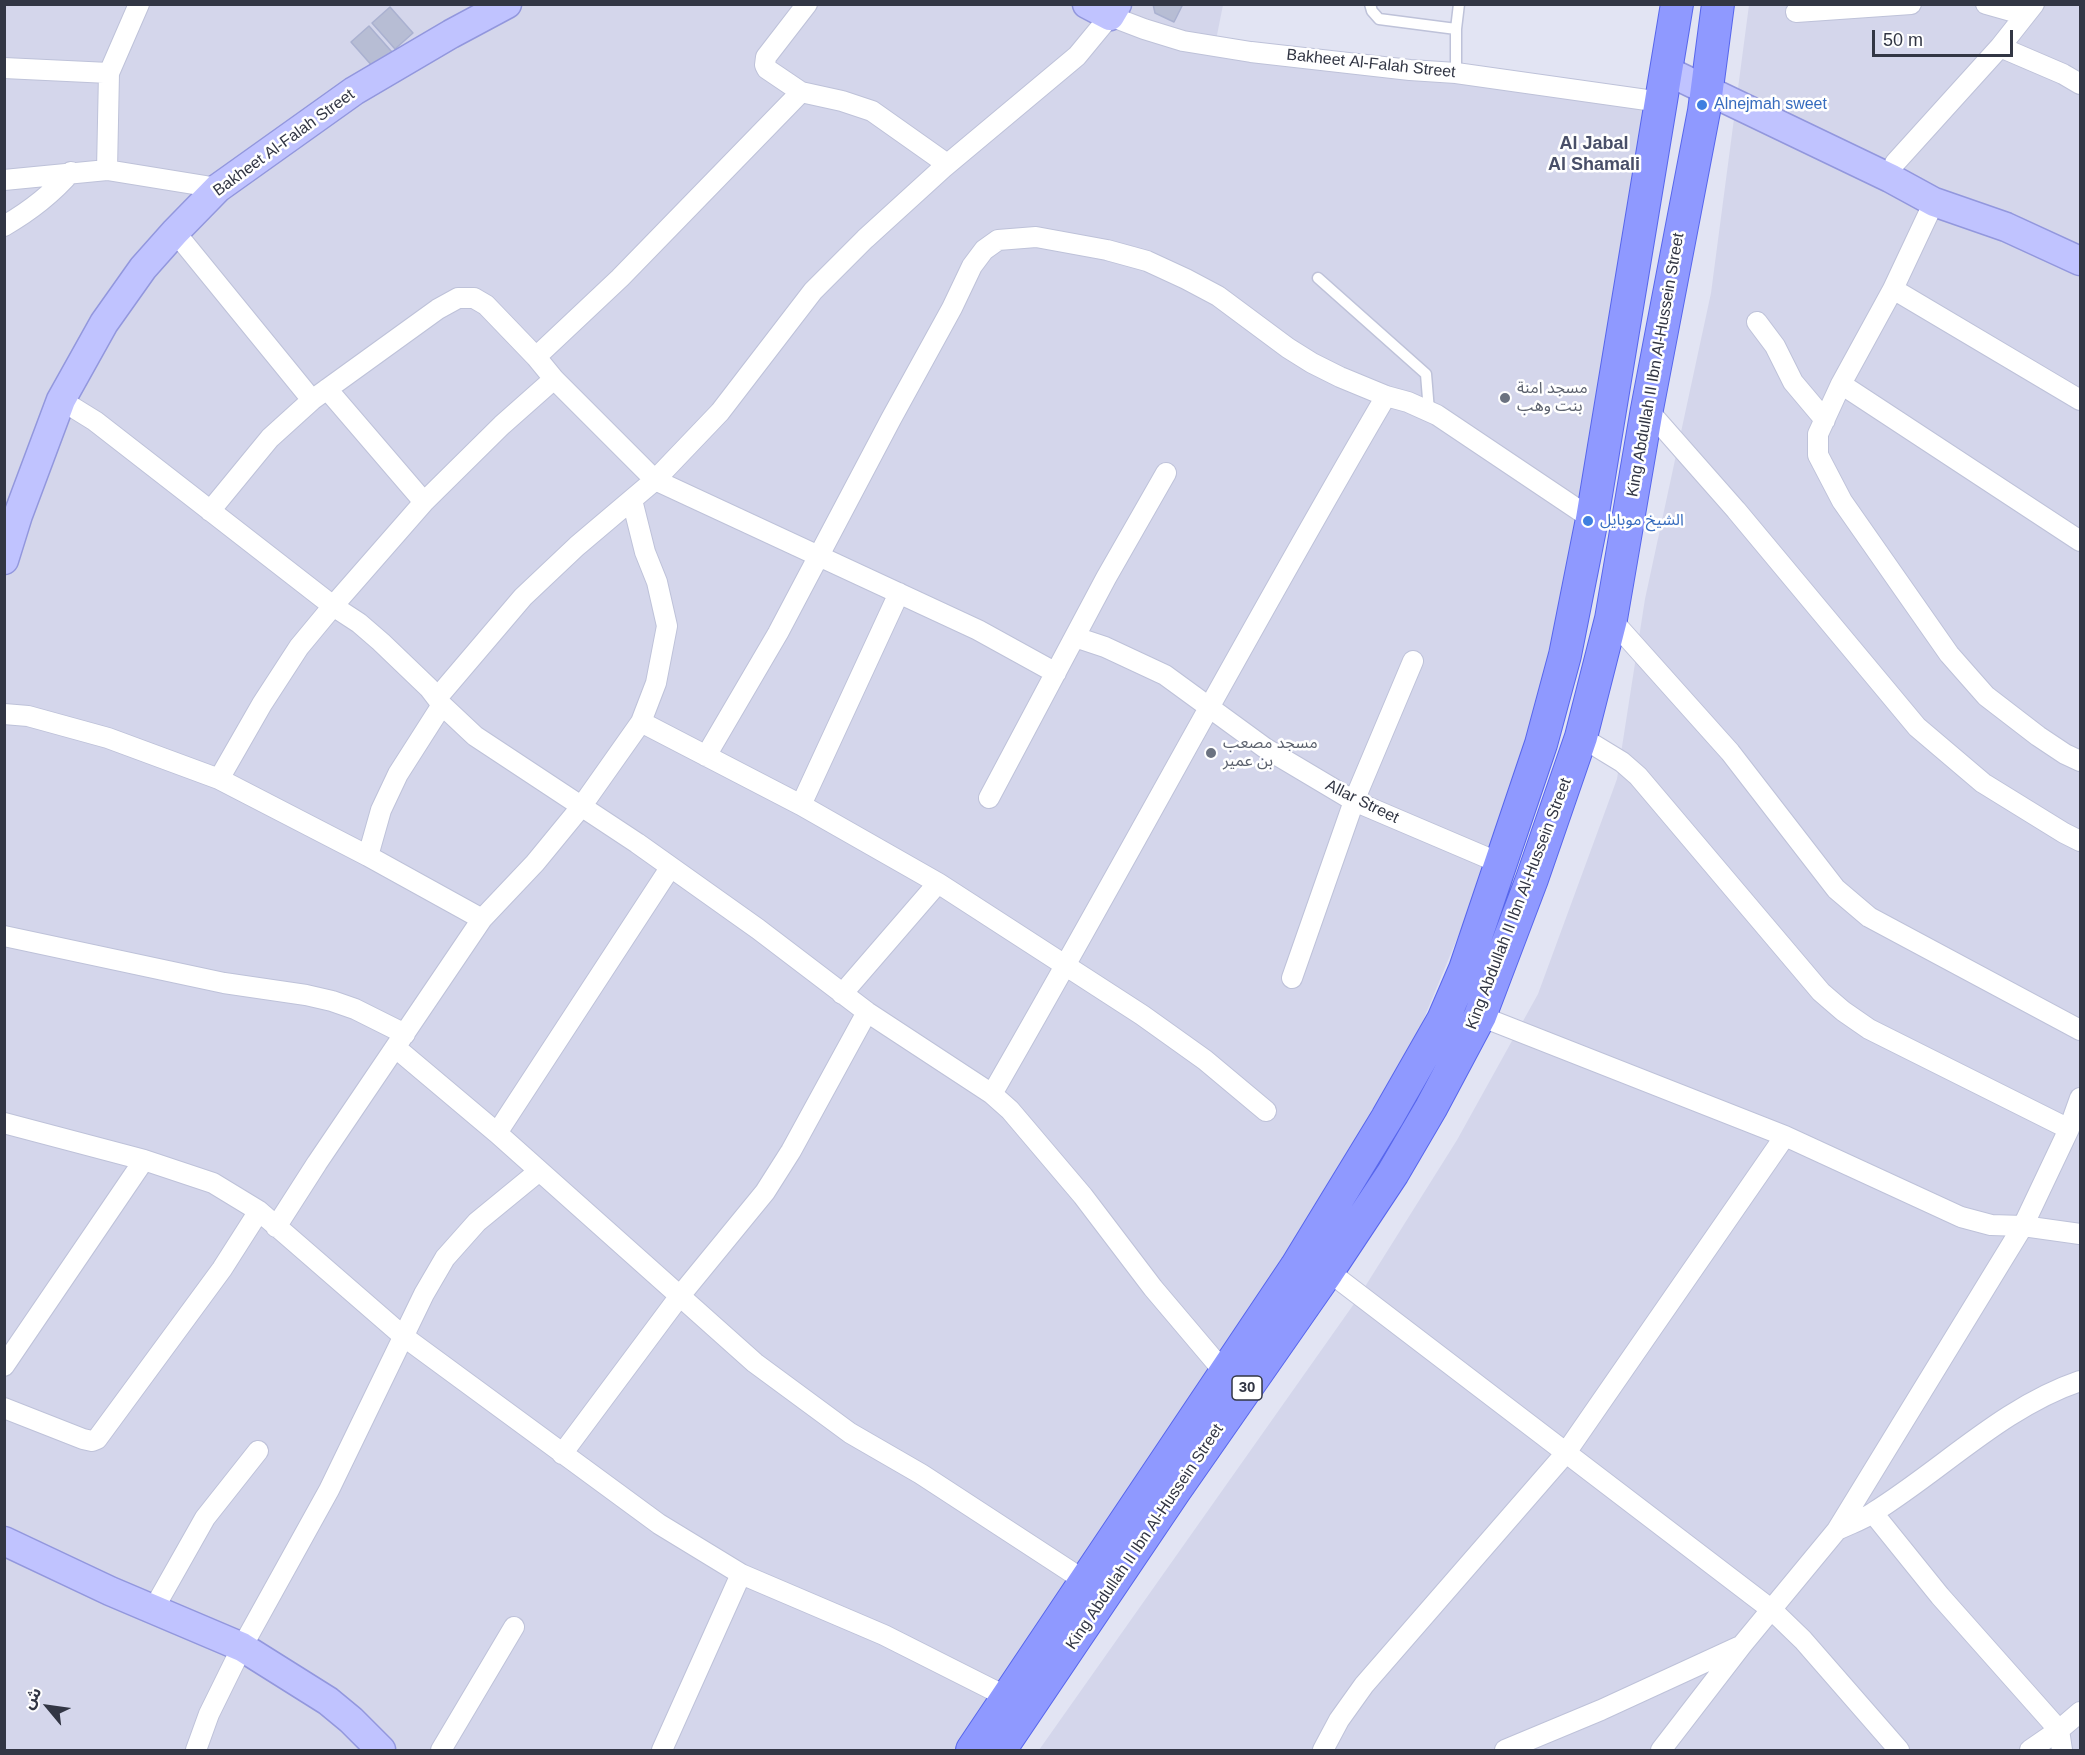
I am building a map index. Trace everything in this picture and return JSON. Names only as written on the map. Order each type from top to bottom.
[{"type":"main road","name":"King Abdullah II Ibn Al-Hussein Street","points":[[1205,1425],[1225,1373],[1296,1267],[1354,1174],[1443,1020],[1465,969],[1502,864],[1541,744],[1565,655],[1592,519],[1677,4]]},
{"type":"main road","name":"King Abdullah II Ibn Al-Hussein Street","points":[[1000,1750],[1163,1485],[1205,1425],[1328,1271],[1409,1145],[1480,1016],[1532,879],[1581,737],[1611,619],[1647,409],[1702,123],[1718,4]]},
{"type":"main road","name":"King Abdullah II Ibn Al-Hussein Street","points":[[972,1750],[1085,1581],[1163,1485]]},
{"type":"street","points":[[107,170],[109,73],[139,4]]},
{"type":"street","name":"Bakheet Al-Falah Street","points":[[4,560],[11,516],[61,400],[104,323],[143,268],[174,232],[218,188],[354,91],[507,4]]},
{"type":"street","points":[[807,4],[766,57],[767,69],[801,92],[842,101],[872,111],[947,164]]},
{"type":"street","points":[[1796,12],[1911,4]]},
{"type":"street","points":[[1986,4],[2029,10]]},
{"type":"street","points":[[368,856],[381,810],[398,774],[440,702],[524,597],[577,546],[655,480],[720,412],[813,291],[865,239],[947,164],[1077,56],[1105,8]]},
{"type":"street","name":"Bakheet Al-Falah Street","points":[[1105,8],[1144,29],[1184,41],[1251,52],[1456,73],[1661,102]]},
{"type":"street","points":[[1895,163],[2000,47],[2029,10]]},
{"type":"street","points":[[2000,47],[2063,74],[2080,84]]},
{"type":"street","points":[[1669,62],[1895,163],[1943,187],[2006,227]]},
{"type":"street","points":[[4,68],[109,73]]},
{"type":"street","points":[[1707,80],[1935,202],[2006,227],[2080,261]]},
{"type":"street","points":[[536,357],[620,278],[801,92]]},
{"type":"street","points":[[4,180],[107,170],[218,188]]},
{"type":"street","points":[[4,226],[33,209],[56,190],[71,172]]},
{"type":"street","points":[[1935,202],[1893,289],[1841,384],[1818,434],[1818,454],[1842,501],[1949,654],[1986,696],[2038,736],[2080,761]]},
{"type":"street","points":[[174,232],[319,394],[424,502]]},
{"type":"street","points":[[706,756],[778,633],[817,556],[952,308],[972,266],[984,250],[998,240],[1036,237],[1107,250],[1147,261],[1186,279],[1218,296],[1312,363],[1386,396],[1429,411],[1592,519]]},
{"type":"street","points":[[1893,289],[2080,400]]},
{"type":"street","points":[[210,511],[270,438],[319,394],[438,309],[458,298],[474,298],[486,305],[554,379],[655,480],[978,630],[1056,673]]},
{"type":"street","points":[[1757,322],[1775,346],[1793,382],[1825,420]]},
{"type":"street","points":[[219,779],[262,704],[299,647],[333,606],[424,502],[502,425],[554,379]]},
{"type":"street","points":[[1841,384],[2080,541]]},
{"type":"street","points":[[992,1094],[1210,708],[1300,543],[1386,396]]},
{"type":"street","points":[[61,400],[95,422],[333,606],[359,623],[475,736],[637,843],[758,929],[867,1012],[992,1094],[1010,1110],[1076,1188],[1153,1288],[1225,1373]]},
{"type":"street","points":[[1647,409],[1736,510],[1917,728],[1983,783],[2080,841]]},
{"type":"street","points":[[989,798],[1166,473]]},
{"type":"street","points":[[276,1227],[482,919],[535,863],[581,807],[641,722],[656,683],[667,626],[657,582],[645,552],[632,500]]},
{"type":"street","points":[[801,805],[899,593]]},
{"type":"street","points":[[1611,619],[1730,752],[1836,889],[1852,904],[1888,927],[2080,1030]]},
{"type":"street","name":"Allar Street","points":[[1075,637],[1105,647],[1165,675],[1265,748],[1354,801],[1502,864]]},
{"type":"street","points":[[1292,978],[1354,801],[1413,661]]},
{"type":"street","points":[[4,714],[28,716],[108,738],[219,779],[368,856],[482,919]]},
{"type":"street","points":[[641,722],[801,805],[938,884],[1142,1015],[1205,1060],[1266,1110]]},
{"type":"street","points":[[1581,737],[1622,762],[1638,776],[1821,992],[1843,1011],[1869,1029],[2069,1129]]},
{"type":"street","points":[[497,1133],[670,868]]},
{"type":"street","points":[[842,994],[938,884]]},
{"type":"street","points":[[4,936],[225,984],[306,995],[355,1009],[400,1041],[538,1172],[755,1363],[850,1433],[921,1474],[1085,1581]]},
{"type":"street","points":[[562,1454],[679,1296],[765,1192],[791,1151],[867,1012]]},
{"type":"street","points":[[1480,1016],[1785,1136],[1962,1216],[1991,1225],[2024,1226],[2080,1234]]},
{"type":"street","points":[[1662,1750],[1742,1646],[1837,1530],[2024,1226],[2069,1129],[2080,1098]]},
{"type":"street","points":[[4,1123],[144,1160],[213,1183],[259,1211],[403,1336],[659,1524],[741,1574],[884,1635],[1007,1697]]},
{"type":"street","points":[[1323,1750],[1339,1720],[1364,1685],[1565,1454],[1785,1136]]},
{"type":"street","points":[[4,1366],[144,1160]]},
{"type":"street","points":[[196,1750],[209,1714],[242,1647],[329,1490],[424,1294],[445,1258],[477,1222],[538,1172]]},
{"type":"street","points":[[4,1408],[82,1439],[92,1441],[97,1439],[222,1269],[259,1211]]},
{"type":"street","points":[[1328,1271],[1772,1610],[1803,1640],[1899,1750]]},
{"type":"street","points":[[1837,1530],[1873,1513],[2003,1420],[2064,1386],[2080,1381]]},
{"type":"street","points":[[153,1610],[205,1518],[258,1451]]},
{"type":"street","points":[[1873,1513],[1955,1613],[2059,1730],[2062,1750]]},
{"type":"street","points":[[4,1541],[153,1610],[242,1647],[328,1701],[381,1750]]},
{"type":"street","points":[[662,1750],[741,1574]]},
{"type":"street","points":[[441,1750],[514,1627]]},
{"type":"street","points":[[1504,1750],[1602,1710],[1742,1646]]},
{"type":"street","points":[[2030,1750],[2080,1712]]},
{"type":"lane","points":[[1370,4],[1372,11],[1379,19],[1456,29]]},
{"type":"lane","points":[[1456,73],[1456,29],[1459,4]]},
{"type":"lane","points":[[1318,278],[1426,374],[1429,411]]},
{"type":"shaded area","points":[[5,5],[1223,5],[1216,40],[1649,109],[1587,502],[1505,823],[1405,1064],[1167,1440],[964,1750],[5,1750]]},
{"type":"shaded area","points":[[1749,5],[2080,5],[2080,1750],[1039,1750],[1356,1301],[1457,1140],[1538,994],[1617,779],[1645,599],[1711,293]]},
{"type":"building","points":[[1153,4],[1183,4],[1174,22],[1155,13]]},
{"type":"building","points":[[390,7],[413,33],[395,49],[372,23]]},
{"type":"building","points":[[369,26],[392,52],[374,68],[351,42]]},
{"type":"place","name":"Alnejmah sweet","points":[[1702,105]]},
{"type":"place","name":"مسجد امنة بنت وهب","points":[[1505,398]]},
{"type":"place","name":"الشيخ موبايل","points":[[1588,521]]},
{"type":"place","name":"مسجد مصعب بن عمير","points":[[1211,753]]},
{"type":"district","name":"Al Jabal Al Shamali","points":[[1594,154]]}]
